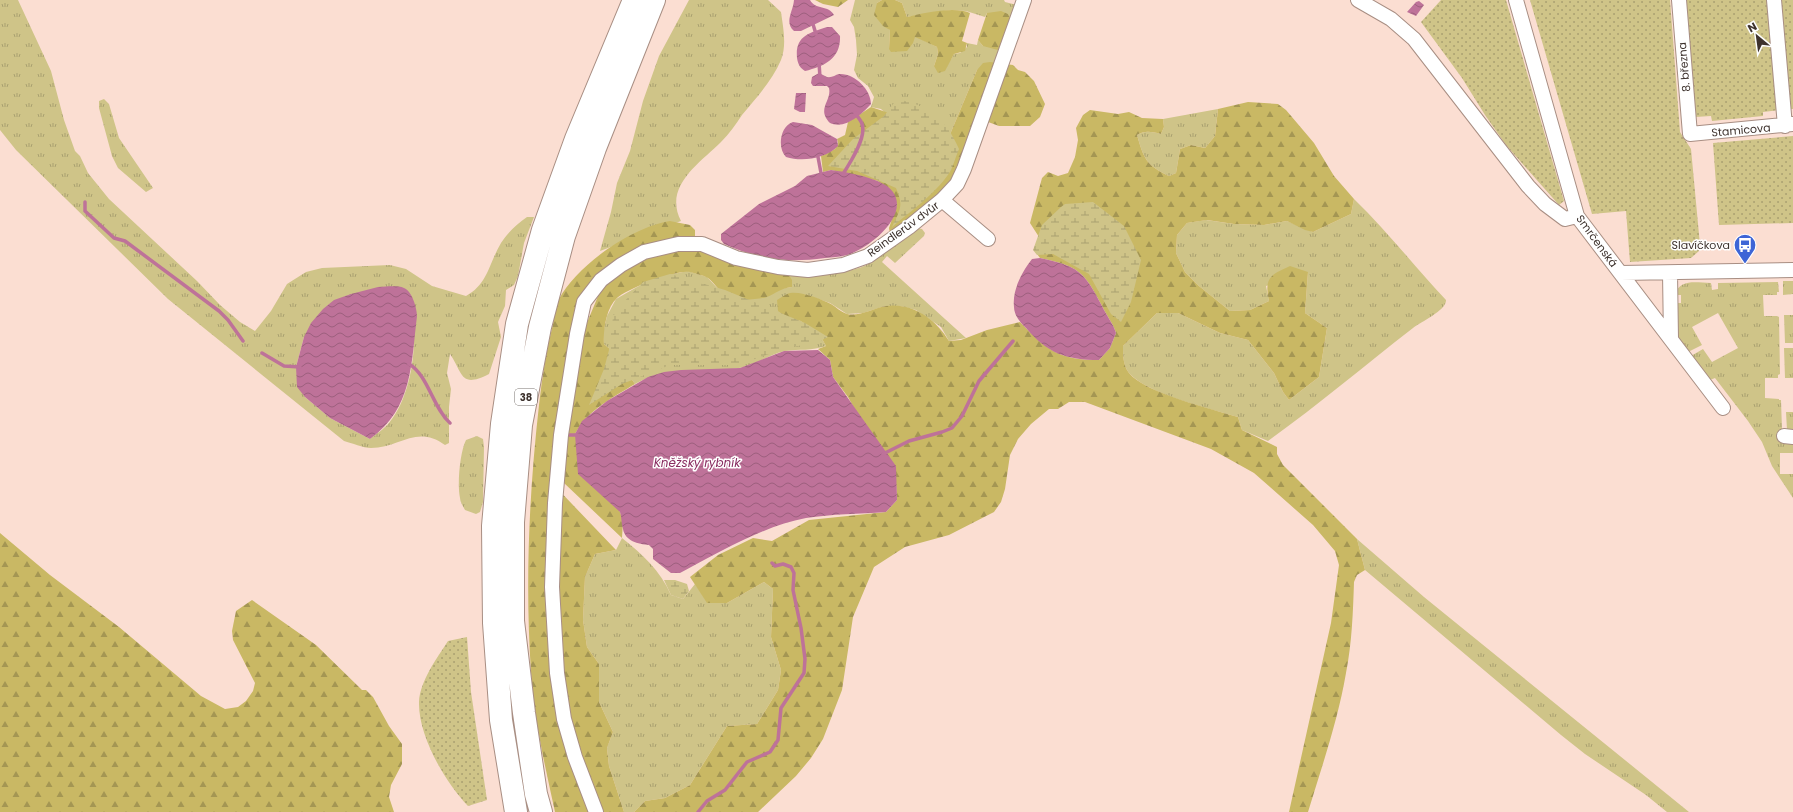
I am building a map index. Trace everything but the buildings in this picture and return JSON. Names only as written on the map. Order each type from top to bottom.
[{"type":"highway","name":"38","points":[[516,812],[501,720],[494,623],[492,526],[502,424],[518,324],[543,230],[576,139],[634,0]]},
{"type":"highway","name":"38","points":[[541,812],[536,794],[524,713],[513,621],[513,522],[521,425],[540,327],[564,236],[596,148],[654,0]]},
{"type":"street","name":"Reindlerův dvůr","points":[[596,812],[575,756],[564,719],[557,673],[552,587],[561,434],[577,334],[584,302],[601,280],[621,265],[644,252],[678,244],[702,244],[736,258],[778,267],[808,270],[843,265],[868,256],[942,200],[957,184],[964,169],[1024,0]]},
{"type":"street","points":[[1358,0],[1390,19],[1414,39],[1528,186],[1545,204],[1565,219],[1577,216]]},
{"type":"street","name":"Smrčenská","points":[[1516,0],[1577,216],[1723,408]]},
{"type":"street","name":"8. března","points":[[1679,0],[1690,134]]},
{"type":"street","points":[[1774,0],[1789,125]]},
{"type":"street","name":"Stamicova","points":[[1690,134],[1789,125]]},
{"type":"street","points":[[942,200],[988,239]]},
{"type":"street","points":[[1621,273],[1793,270]]},
{"type":"street","points":[[1670,273],[1671,339]]},
{"type":"green space","points":[[0,0],[18,0],[51,71],[64,120],[75,151],[80,156],[88,173],[109,199],[197,281],[220,305],[240,322],[255,331],[271,311],[287,284],[306,272],[322,268],[390,265],[406,269],[432,286],[466,296],[484,279],[501,243],[507,235],[516,225],[527,217],[534,217],[524,243],[518,276],[514,285],[506,290],[505,306],[498,322],[501,337],[489,374],[472,380],[467,379],[460,373],[450,354],[447,373],[451,389],[449,407],[449,443],[445,445],[435,439],[417,437],[390,445],[368,448],[344,441],[168,299],[16,150],[0,130]],"holes":[[[304,337],[414,338],[413,360],[405,394],[389,423],[370,439],[330,418],[305,397],[296,367]]]},
{"type":"green space","points":[[689,0],[768,0],[781,12],[784,48],[781,60],[768,82],[730,132],[686,176],[680,186],[677,197],[677,208],[681,221],[600,251],[611,212],[617,183],[630,151],[643,101],[659,56]]},
{"type":"green space","points":[[815,0],[848,0],[838,7],[823,4]]},
{"type":"green space","points":[[855,0],[882,0],[877,3],[890,30],[889,49],[915,36],[937,47],[938,54],[934,66],[951,59],[954,54],[960,53],[967,47],[967,43],[977,45],[978,40],[983,46],[1003,46],[995,63],[977,70],[938,163],[881,109],[871,107],[874,97],[868,86],[858,78],[854,70],[857,55],[856,40],[854,27],[850,20]]},
{"type":"green space","points":[[882,0],[895,0],[902,3],[907,17],[948,10],[970,13],[962,41],[967,43],[965,51],[954,54],[945,71],[938,73],[934,66],[938,54],[937,47],[915,37],[913,43],[907,51],[891,52],[889,49],[890,30],[883,26],[874,15],[877,3]]},
{"type":"green space","points":[[895,0],[1004,0],[1005,2],[1017,5],[1011,20],[987,13],[985,17],[966,11],[950,10],[907,17],[902,3]]},
{"type":"green space","points":[[1441,0],[1506,0],[1564,201],[1559,205],[1506,145],[1462,78],[1421,22]]},
{"type":"green space","points":[[1530,0],[1670,0],[1680,132],[1691,149],[1700,245],[1699,251],[1691,258],[1630,262],[1626,211],[1592,214]]},
{"type":"green space","points":[[1684,0],[1771,0],[1780,110],[1763,112],[1763,116],[1712,121],[1711,116],[1695,117]]},
{"type":"green space","points":[[1779,0],[1793,0],[1793,109],[1788,109]]},
{"type":"green space","points":[[1001,11],[1008,14],[1012,22],[1003,46],[998,50],[983,46],[978,40],[987,13]]},
{"type":"green space","points":[[990,62],[1013,65],[1018,70],[1025,72],[1034,81],[1045,104],[1040,117],[1030,126],[999,126],[980,119],[957,184],[891,240],[889,228],[897,204],[878,181],[831,170],[823,172],[821,156],[835,149],[838,143],[837,139],[845,135],[848,122],[871,107],[895,115],[938,163],[977,70],[983,63]]},
{"type":"green space","points":[[104,99],[109,104],[119,138],[153,188],[146,192],[118,168],[112,156],[99,108],[99,101]]},
{"type":"green space","points":[[897,99],[919,106],[935,115],[948,128],[959,149],[951,170],[946,178],[924,200],[892,227],[900,208],[900,199],[896,188],[857,171],[828,166],[853,139],[884,116]]},
{"type":"green space","points":[[1248,102],[1278,104],[1286,110],[1314,143],[1334,176],[1354,199],[1351,214],[1313,232],[1305,230],[1287,221],[1264,225],[1234,224],[1207,220],[1187,223],[1177,235],[1176,253],[1185,272],[1199,286],[1230,311],[1250,310],[1269,301],[1267,287],[1268,282],[1273,275],[1283,269],[1290,266],[1308,272],[1305,313],[1327,328],[1319,377],[1289,400],[1283,392],[1274,373],[1248,340],[1220,333],[1178,313],[1157,313],[1123,346],[1123,356],[1127,370],[1137,380],[1164,394],[1180,400],[1238,417],[1242,430],[1277,447],[1277,454],[1283,465],[1357,539],[1365,570],[1357,575],[1354,582],[1351,639],[1343,691],[1308,812],[1289,812],[1331,623],[1339,565],[1335,551],[1313,525],[1254,473],[1211,449],[1085,402],[1069,402],[1058,409],[1049,409],[1031,424],[1018,439],[1010,455],[1005,489],[1001,502],[994,512],[949,535],[905,547],[874,567],[853,617],[842,690],[823,739],[811,758],[796,776],[758,812],[634,812],[645,801],[665,798],[690,785],[727,726],[757,724],[778,690],[781,670],[771,637],[773,589],[764,582],[727,603],[707,603],[690,577],[718,555],[753,538],[772,541],[809,520],[886,512],[897,500],[896,483],[848,397],[833,377],[830,360],[818,349],[826,346],[821,337],[806,330],[801,321],[789,319],[778,311],[777,300],[790,293],[800,293],[822,300],[847,314],[852,315],[886,306],[896,305],[905,307],[930,319],[944,333],[949,341],[961,340],[987,330],[1020,322],[1038,340],[1054,352],[1073,358],[1099,360],[1110,348],[1116,333],[1096,294],[1084,278],[1072,267],[1040,258],[1034,250],[1039,237],[1030,223],[1042,178],[1048,172],[1058,176],[1068,173],[1075,157],[1078,140],[1076,128],[1083,115],[1090,110],[1118,114],[1129,112],[1142,118],[1163,119],[1164,127],[1161,134],[1146,132],[1137,135],[1144,156],[1147,160],[1155,168],[1169,176],[1176,173],[1180,149],[1191,145],[1205,148],[1215,136],[1218,109]]},
{"type":"green space","points":[[1218,109],[1215,136],[1205,148],[1191,145],[1180,149],[1176,173],[1169,176],[1161,172],[1151,165],[1144,156],[1137,135],[1140,133],[1152,132],[1161,134],[1164,127],[1163,119]]},
{"type":"green space","points":[[1793,136],[1793,223],[1719,225],[1713,143]]},
{"type":"green space","points":[[1354,199],[1446,300],[1442,308],[1433,316],[1413,328],[1268,441],[1242,430],[1238,417],[1164,394],[1138,381],[1129,373],[1124,364],[1123,346],[1157,313],[1178,313],[1220,333],[1248,340],[1274,373],[1283,392],[1289,400],[1319,377],[1327,328],[1305,313],[1308,272],[1266,286],[1269,301],[1250,310],[1230,311],[1199,286],[1185,272],[1176,253],[1177,235],[1187,223],[1206,220],[1234,224],[1264,225],[1287,221],[1313,232],[1351,214]]},
{"type":"green space","points":[[1093,202],[1124,226],[1141,260],[1131,302],[1121,322],[1111,314],[1089,274],[1053,254],[1037,255],[1033,250],[1042,225],[1061,207],[1065,204]]},
{"type":"green space","points":[[670,221],[690,225],[695,230],[693,240],[656,243],[614,261],[593,280],[551,482],[616,550],[595,554],[585,577],[583,620],[587,647],[599,664],[599,702],[613,732],[607,748],[609,766],[624,812],[555,812],[540,742],[532,690],[528,605],[530,505],[539,405],[546,354],[559,299],[567,286],[579,273],[592,261],[623,239],[639,231]]},
{"type":"green space","points":[[916,228],[922,229],[925,233],[924,236],[895,263],[887,256],[882,262],[966,338],[949,341],[941,327],[916,310],[901,306],[885,306],[863,313],[847,314],[830,303],[807,295],[790,293],[789,319],[801,321],[806,330],[821,337],[826,346],[821,348],[785,351],[745,367],[712,371],[674,372],[649,378],[635,384],[611,350],[604,344],[603,333],[607,316],[616,299],[637,287],[663,276],[688,271],[707,277],[721,292],[766,297],[779,289],[792,287],[787,272],[831,273],[863,267],[872,262],[889,246]]},
{"type":"green space","points":[[692,248],[787,272],[792,280],[792,287],[763,298],[750,300],[733,299],[722,293],[708,278],[690,272],[684,272],[641,285],[622,294],[613,302],[606,320],[604,344],[611,350],[635,384],[601,405],[587,418],[575,434],[620,512],[623,521],[622,538],[564,483],[571,403],[586,325],[601,289],[621,271],[664,252]]},
{"type":"green space","points":[[670,274],[725,290],[805,323],[828,337],[814,344],[789,347],[738,365],[670,365],[622,384],[589,405],[604,369],[609,350],[613,317],[617,309],[643,282]]},
{"type":"green space","points":[[1783,281],[1793,281],[1793,294],[1783,295]]},
{"type":"green space","points":[[1695,282],[1711,283],[1712,290],[1718,289],[1718,283],[1778,282],[1779,292],[1777,292],[1777,295],[1763,295],[1764,316],[1779,317],[1780,374],[1778,375],[1778,378],[1765,378],[1765,398],[1781,400],[1782,430],[1793,440],[1793,453],[1780,453],[1780,474],[1793,474],[1793,498],[1772,466],[1762,442],[1748,421],[1715,378],[1710,380],[1691,356],[1703,349],[1712,362],[1738,348],[1718,313],[1692,327],[1702,345],[1688,352],[1676,338],[1674,303],[1681,303],[1681,295],[1674,295],[1681,286]]},
{"type":"green space","points":[[1784,315],[1793,315],[1793,343],[1785,343]]},
{"type":"green space","points":[[1784,348],[1793,348],[1793,378],[1785,378]]},
{"type":"green space","points":[[1786,412],[1793,412],[1793,429],[1787,430]]},
{"type":"green space","points":[[477,436],[483,439],[484,447],[483,502],[480,512],[476,514],[465,510],[460,500],[459,477],[466,440]]},
{"type":"green space","points":[[0,533],[50,575],[119,627],[201,696],[225,709],[238,707],[246,701],[253,691],[255,683],[233,640],[232,631],[236,611],[252,600],[316,645],[362,690],[366,690],[373,697],[389,726],[402,744],[402,764],[391,785],[389,797],[394,812],[0,812]]},
{"type":"green space","points":[[622,538],[656,570],[667,586],[671,595],[683,599],[695,584],[708,603],[727,603],[764,582],[773,589],[771,637],[781,670],[778,690],[757,724],[727,726],[690,785],[665,798],[645,801],[634,812],[624,812],[609,766],[607,748],[613,732],[599,702],[599,664],[587,647],[583,620],[585,577],[595,554],[616,550]]},
{"type":"green space","points":[[1357,539],[1424,597],[1689,812],[1667,812],[1646,795],[1585,754],[1561,735],[1365,570]]},
{"type":"green space","points":[[664,580],[675,580],[687,584],[689,591],[683,599],[671,595]]},
{"type":"green space","points":[[467,637],[471,692],[487,800],[468,806],[450,784],[434,758],[423,729],[419,702],[422,686],[434,662],[448,641]]},
{"type":"water","points":[[794,0],[810,0],[815,5],[829,10],[834,15],[801,31],[794,31],[791,28],[789,20]]},
{"type":"water","points":[[1419,1],[1424,5],[1416,16],[1407,12],[1416,2]]},
{"type":"water","points":[[827,27],[832,27],[840,36],[838,50],[835,55],[825,64],[805,71],[797,60],[798,45],[804,36]]},
{"type":"water","points":[[819,73],[826,77],[832,77],[839,74],[851,76],[865,88],[871,104],[853,120],[847,123],[836,125],[830,123],[824,113],[829,88],[827,86],[813,86],[811,83],[812,77]]},
{"type":"water","points":[[796,93],[806,93],[805,112],[800,112],[794,109]]},
{"type":"water","points":[[793,122],[812,125],[837,139],[838,146],[820,157],[799,159],[786,157],[781,148],[781,138],[785,128]]},
{"type":"water","points":[[831,170],[864,176],[882,183],[893,192],[897,201],[896,211],[884,230],[875,239],[856,252],[842,256],[811,259],[774,259],[750,254],[724,244],[721,240],[721,234],[759,204],[795,186],[807,176]]},
{"type":"water","points":[[1040,258],[1072,267],[1084,278],[1096,294],[1116,333],[1110,348],[1099,360],[1077,359],[1050,349],[1034,337],[1015,313],[1015,294],[1021,275],[1032,259]]},
{"type":"water","points":[[391,286],[404,288],[407,290],[414,300],[417,316],[411,368],[402,399],[395,413],[384,427],[370,439],[330,418],[305,397],[297,387],[296,367],[304,337],[311,323],[323,309],[334,300],[378,287]]},
{"type":"water","name":"Kněžský rybník","points":[[818,350],[830,360],[833,377],[896,466],[897,500],[886,512],[806,518],[790,522],[741,541],[680,573],[671,573],[653,559],[653,549],[649,545],[636,543],[626,536],[622,527],[620,512],[578,474],[575,434],[582,421],[607,401],[648,377],[664,372],[681,370],[740,368],[784,351]]},
{"type":"waterway","points":[[812,21],[816,34]]},
{"type":"waterway","points":[[819,62],[820,78]]},
{"type":"waterway","points":[[843,174],[857,150],[862,136],[862,124],[855,113]]},
{"type":"waterway","points":[[818,157],[821,173]]},
{"type":"waterway","points":[[85,202],[85,211],[114,238],[125,241],[219,311],[228,320],[243,341]]},
{"type":"waterway","points":[[883,454],[909,441],[952,428],[962,416],[979,381],[1013,341]]},
{"type":"waterway","points":[[262,353],[284,366],[300,367]]},
{"type":"waterway","points":[[409,364],[416,369],[421,376],[439,409],[450,423]]},
{"type":"waterway","points":[[565,435],[578,435]]},
{"type":"waterway","points":[[698,812],[707,801],[725,790],[747,762],[770,752],[778,740],[781,708],[804,673],[805,659],[801,628],[793,590],[794,573],[791,567],[783,564],[775,566],[772,563]]},
{"type":"place","name":"Slavíčkova","points":[[1745,264]]}]
